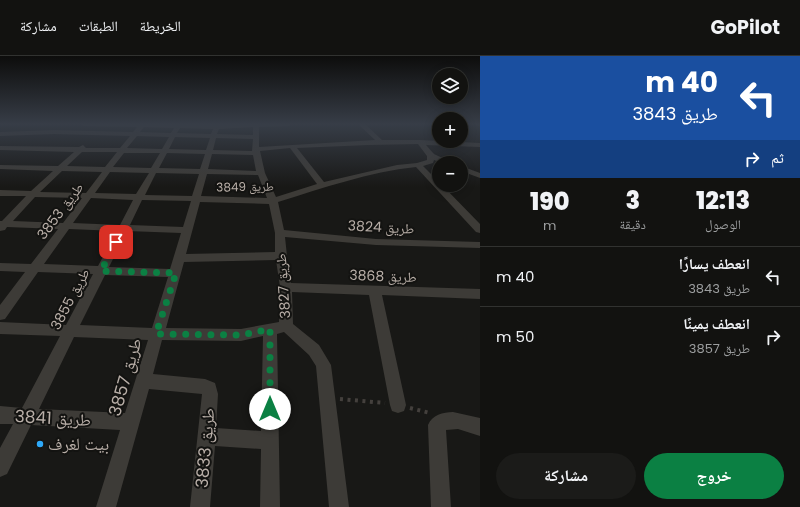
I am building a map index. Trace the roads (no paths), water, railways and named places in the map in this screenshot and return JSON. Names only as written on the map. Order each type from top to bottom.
[{"type":"street","points":[[0,176],[39,145]]},
{"type":"street","points":[[1,226],[84,145]]},
{"type":"street","name":"طريق 3853","points":[[0,315],[126,145]]},
{"type":"street","name":"طريق 3855","points":[[0,467],[167,145]]},
{"type":"street","name":"طريق 3857","points":[[106,507],[156,334],[176,273],[186,230],[211,145]]},
{"type":"street","name":"طريق 3827","points":[[256,145],[261,173],[273,201],[280,233],[281,256],[286,287],[278,328],[314,350],[323,365],[339,507]]},
{"type":"street","points":[[0,148],[209,152],[256,151],[292,146],[313,145]]},
{"type":"street","points":[[422,145],[431,156]]},
{"type":"street","points":[[292,146],[322,185]]},
{"type":"street","name":"طريق 3849","points":[[0,193],[273,201],[322,185],[430,161],[431,156]]},
{"type":"street","points":[[418,164],[480,230]]},
{"type":"street","points":[[0,167],[261,173]]},
{"type":"street","points":[[468,171],[480,176]]},
{"type":"street","points":[[1,226],[66,226],[186,230]]},
{"type":"street","name":"طريق 3824","points":[[280,233],[376,242],[480,245]]},
{"type":"street","points":[[180,258],[281,256]]},
{"type":"street","points":[[0,267],[176,273]]},
{"type":"street","name":"طريق 3868","points":[[286,287],[375,292],[479,295]]},
{"type":"street","points":[[375,292],[398,405]]},
{"type":"street","points":[[0,328],[156,334],[241,335],[278,328],[270,441],[270,507]]},
{"type":"street","name":"طريق 3833","points":[[143,381],[205,387],[209,389],[210,394],[207,436],[200,507]]},
{"type":"street","name":"طريق 3841","points":[[0,415],[131,422]]},
{"type":"street","points":[[441,507],[437,425],[443,420],[452,419],[480,427]]},
{"type":"street","points":[[207,436],[270,441]]},
{"type":"place","name":"بيت لغرف","points":[[40,444]]}]
